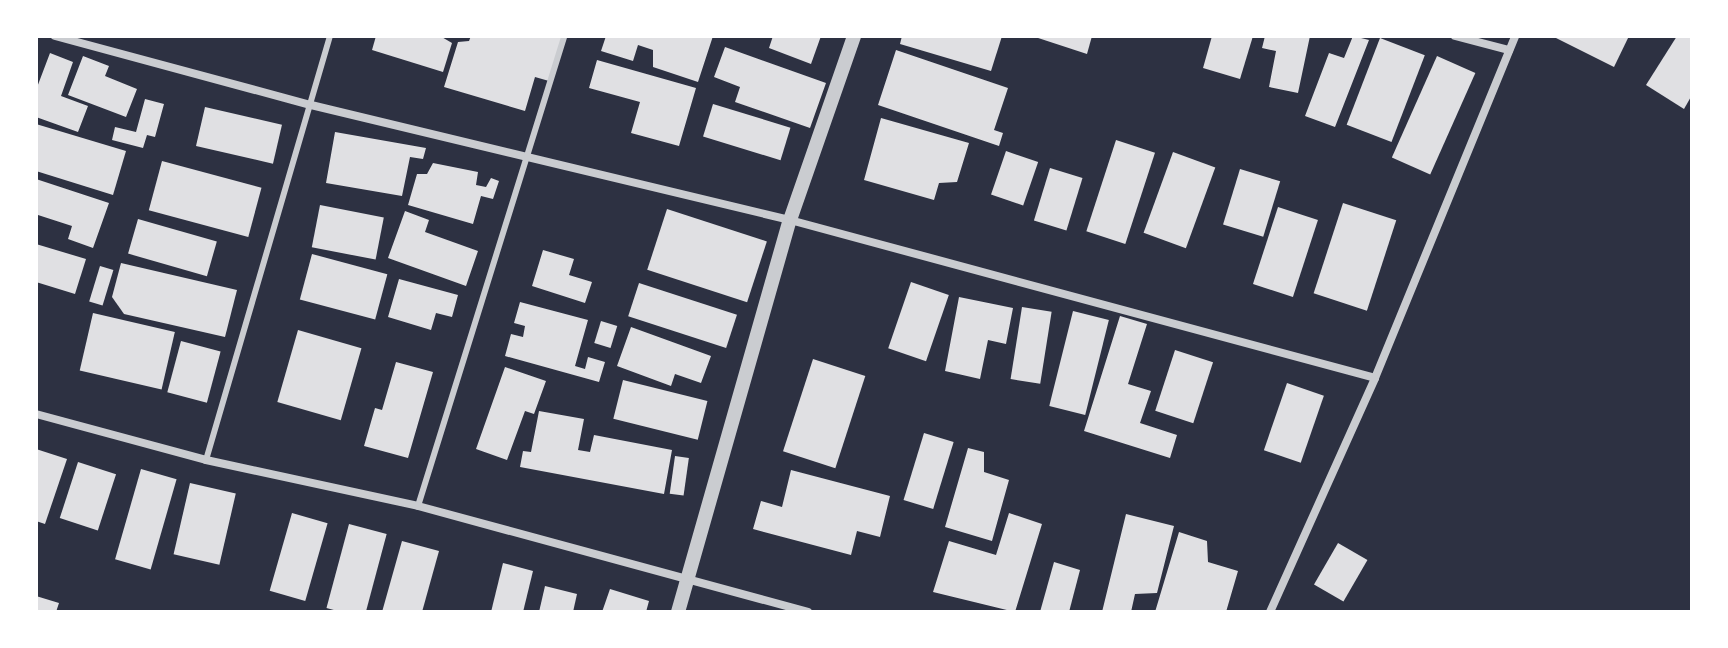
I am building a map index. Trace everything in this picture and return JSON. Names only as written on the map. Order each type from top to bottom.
[{"type":"street","points":[[55,36],[311,105],[790,220],[1375,378]]},
{"type":"street","points":[[678,612],[790,220],[854,36]]},
{"type":"street","points":[[1455,36],[1509,50]]},
{"type":"street","points":[[1270,612],[1375,378],[1515,36]]},
{"type":"street","points":[[36,414],[206,460],[418,506],[808,612]]},
{"type":"lane","points":[[206,460],[330,36]]},
{"type":"lane","points":[[418,506],[564,36]]},
{"type":"building","points":[[376,36],[440,36],[452,43],[443,72],[372,50]]},
{"type":"building","points":[[471,36],[563,36],[549,81],[535,77],[525,111],[444,87],[458,42],[469,41]]},
{"type":"building","points":[[606,36],[713,36],[698,82],[653,67],[653,50],[638,45],[633,61],[601,51]]},
{"type":"building","points":[[773,36],[821,36],[811,64],[769,48]]},
{"type":"building","points":[[902,36],[1002,36],[991,71],[900,44]]},
{"type":"building","points":[[1032,36],[1092,36],[1087,54]]},
{"type":"building","points":[[1212,36],[1253,36],[1240,79],[1203,68]]},
{"type":"building","points":[[1265,36],[1310,36],[1298,93],[1269,87],[1276,51],[1262,48]]},
{"type":"building","points":[[1353,36],[1369,40],[1335,127],[1305,116],[1329,53],[1344,58]]},
{"type":"building","points":[[1552,36],[1629,36],[1614,67]]},
{"type":"building","points":[[1677,36],[1692,36],[1692,95],[1684,109],[1646,85]]},
{"type":"building","points":[[1380,38],[1425,55],[1391,142],[1347,125]]},
{"type":"building","points":[[725,47],[826,83],[810,128],[735,102],[740,87],[714,77]]},
{"type":"building","points":[[896,50],[1008,88],[994,130],[1003,133],[999,146],[878,105]]},
{"type":"building","points":[[50,53],[73,62],[61,96],[88,106],[78,132],[36,117],[36,90]]},
{"type":"building","points":[[83,56],[109,66],[105,76],[137,89],[126,117],[68,95]]},
{"type":"building","points":[[1437,56],[1475,73],[1430,174],[1392,157]]},
{"type":"building","points":[[597,60],[696,88],[679,146],[631,133],[640,102],[589,88]]},
{"type":"building","points":[[145,99],[164,104],[155,137],[147,135],[143,148],[112,140],[115,127],[136,132]]},
{"type":"building","points":[[713,104],[790,128],[781,160],[703,137]]},
{"type":"building","points":[[205,107],[282,125],[273,164],[196,146]]},
{"type":"building","points":[[881,118],[969,143],[957,182],[939,183],[934,200],[864,180]]},
{"type":"building","points":[[36,124],[126,151],[113,195],[36,171]]},
{"type":"building","points":[[335,132],[426,148],[423,159],[410,157],[402,196],[326,183]]},
{"type":"building","points":[[1116,140],[1155,153],[1125,244],[1086,231]]},
{"type":"building","points":[[1006,151],[1038,162],[1023,206],[991,194]]},
{"type":"building","points":[[1173,152],[1215,167],[1186,248],[1144,233]]},
{"type":"building","points":[[162,161],[261,188],[248,237],[149,210]]},
{"type":"building","points":[[433,163],[478,172],[476,185],[486,187],[491,178],[499,181],[493,199],[481,196],[473,224],[408,205],[417,174],[427,174]]},
{"type":"building","points":[[1050,168],[1083,178],[1066,231],[1034,221]]},
{"type":"building","points":[[1240,169],[1280,181],[1263,237],[1223,224]]},
{"type":"building","points":[[36,179],[109,203],[93,248],[68,239],[72,226],[38,215],[36,220]]},
{"type":"building","points":[[1343,203],[1396,220],[1367,311],[1314,293]]},
{"type":"building","points":[[320,205],[384,217],[376,260],[312,247]]},
{"type":"building","points":[[1278,207],[1318,220],[1293,297],[1253,284]]},
{"type":"building","points":[[667,209],[767,241],[747,302],[647,270]]},
{"type":"building","points":[[405,211],[429,220],[425,232],[478,251],[466,286],[388,258]]},
{"type":"building","points":[[138,219],[217,242],[207,276],[128,254]]},
{"type":"building","points":[[36,244],[86,259],[75,294],[36,282]]},
{"type":"building","points":[[543,250],[574,259],[569,275],[592,282],[585,303],[532,286]]},
{"type":"building","points":[[312,254],[387,274],[375,320],[300,299]]},
{"type":"building","points":[[121,263],[237,290],[225,337],[124,314],[112,297]]},
{"type":"building","points":[[100,266],[113,270],[103,305],[89,301]]},
{"type":"building","points":[[399,279],[458,295],[452,317],[436,313],[431,330],[388,317]]},
{"type":"building","points":[[911,282],[949,295],[926,361],[888,348]]},
{"type":"building","points":[[639,283],[737,315],[726,348],[628,316]]},
{"type":"building","points":[[959,297],[1013,308],[1006,344],[988,340],[980,379],[945,371]]},
{"type":"building","points":[[520,302],[588,320],[575,366],[585,369],[588,357],[605,362],[599,382],[505,356],[511,334],[523,337],[525,326],[514,323]]},
{"type":"building","points":[[1022,307],[1052,312],[1040,384],[1011,379]]},
{"type":"building","points":[[1073,311],[1109,320],[1085,415],[1049,406]]},
{"type":"building","points":[[93,313],[175,332],[162,389],[80,370]]},
{"type":"building","points":[[1120,316],[1147,324],[1128,384],[1151,391],[1140,423],[1177,435],[1170,458],[1084,431]]},
{"type":"building","points":[[601,321],[617,326],[611,348],[594,343]]},
{"type":"building","points":[[631,327],[711,356],[701,383],[675,374],[671,386],[617,366]]},
{"type":"building","points":[[298,330],[361,348],[341,420],[277,402]]},
{"type":"building","points":[[181,341],[221,352],[207,403],[167,392]]},
{"type":"building","points":[[1175,350],[1213,362],[1193,423],[1155,411]]},
{"type":"building","points":[[813,359],[865,376],[835,468],[783,451]]},
{"type":"building","points":[[396,362],[433,372],[408,458],[364,446],[375,408],[382,410]]},
{"type":"building","points":[[505,367],[546,381],[534,414],[525,411],[507,460],[476,449]]},
{"type":"building","points":[[623,380],[707,401],[698,440],[613,419]]},
{"type":"building","points":[[1287,383],[1324,396],[1301,463],[1264,450]]},
{"type":"building","points":[[539,411],[584,419],[578,450],[590,452],[594,435],[672,450],[664,494],[520,467],[523,451],[531,452]]},
{"type":"building","points":[[924,433],[954,442],[933,509],[904,500]]},
{"type":"building","points":[[968,448],[984,452],[984,472],[1009,480],[992,541],[945,527]]},
{"type":"building","points":[[36,449],[67,459],[45,524],[36,521]]},
{"type":"building","points":[[675,456],[689,458],[684,496],[670,494]]},
{"type":"building","points":[[78,462],[116,474],[98,530],[60,518]]},
{"type":"building","points":[[141,469],[177,479],[151,570],[115,559]]},
{"type":"building","points":[[791,470],[890,496],[880,537],[857,531],[851,555],[753,529],[761,501],[782,507]]},
{"type":"building","points":[[190,483],[236,494],[219,565],[174,554]]},
{"type":"building","points":[[292,513],[328,523],[305,601],[270,591]]},
{"type":"building","points":[[1009,513],[1042,524],[1015,612],[933,592],[949,541],[996,555]]},
{"type":"building","points":[[1126,514],[1174,526],[1157,593],[1135,594],[1131,612],[1102,612]]},
{"type":"building","points":[[349,524],[387,534],[366,612],[341,612],[326,608]]},
{"type":"building","points":[[1179,532],[1207,541],[1208,562],[1238,571],[1226,612],[1155,612]]},
{"type":"building","points":[[402,541],[439,551],[422,612],[382,612]]},
{"type":"building","points":[[1338,543],[1367,560],[1343,602],[1314,585]]},
{"type":"building","points":[[1054,562],[1080,570],[1069,612],[1040,612]]},
{"type":"building","points":[[503,563],[533,571],[523,612],[491,612]]},
{"type":"building","points":[[545,586],[577,594],[573,612],[539,612]]},
{"type":"building","points":[[610,589],[649,601],[646,612],[602,612]]},
{"type":"building","points":[[36,596],[59,603],[56,612],[36,612]]}]
